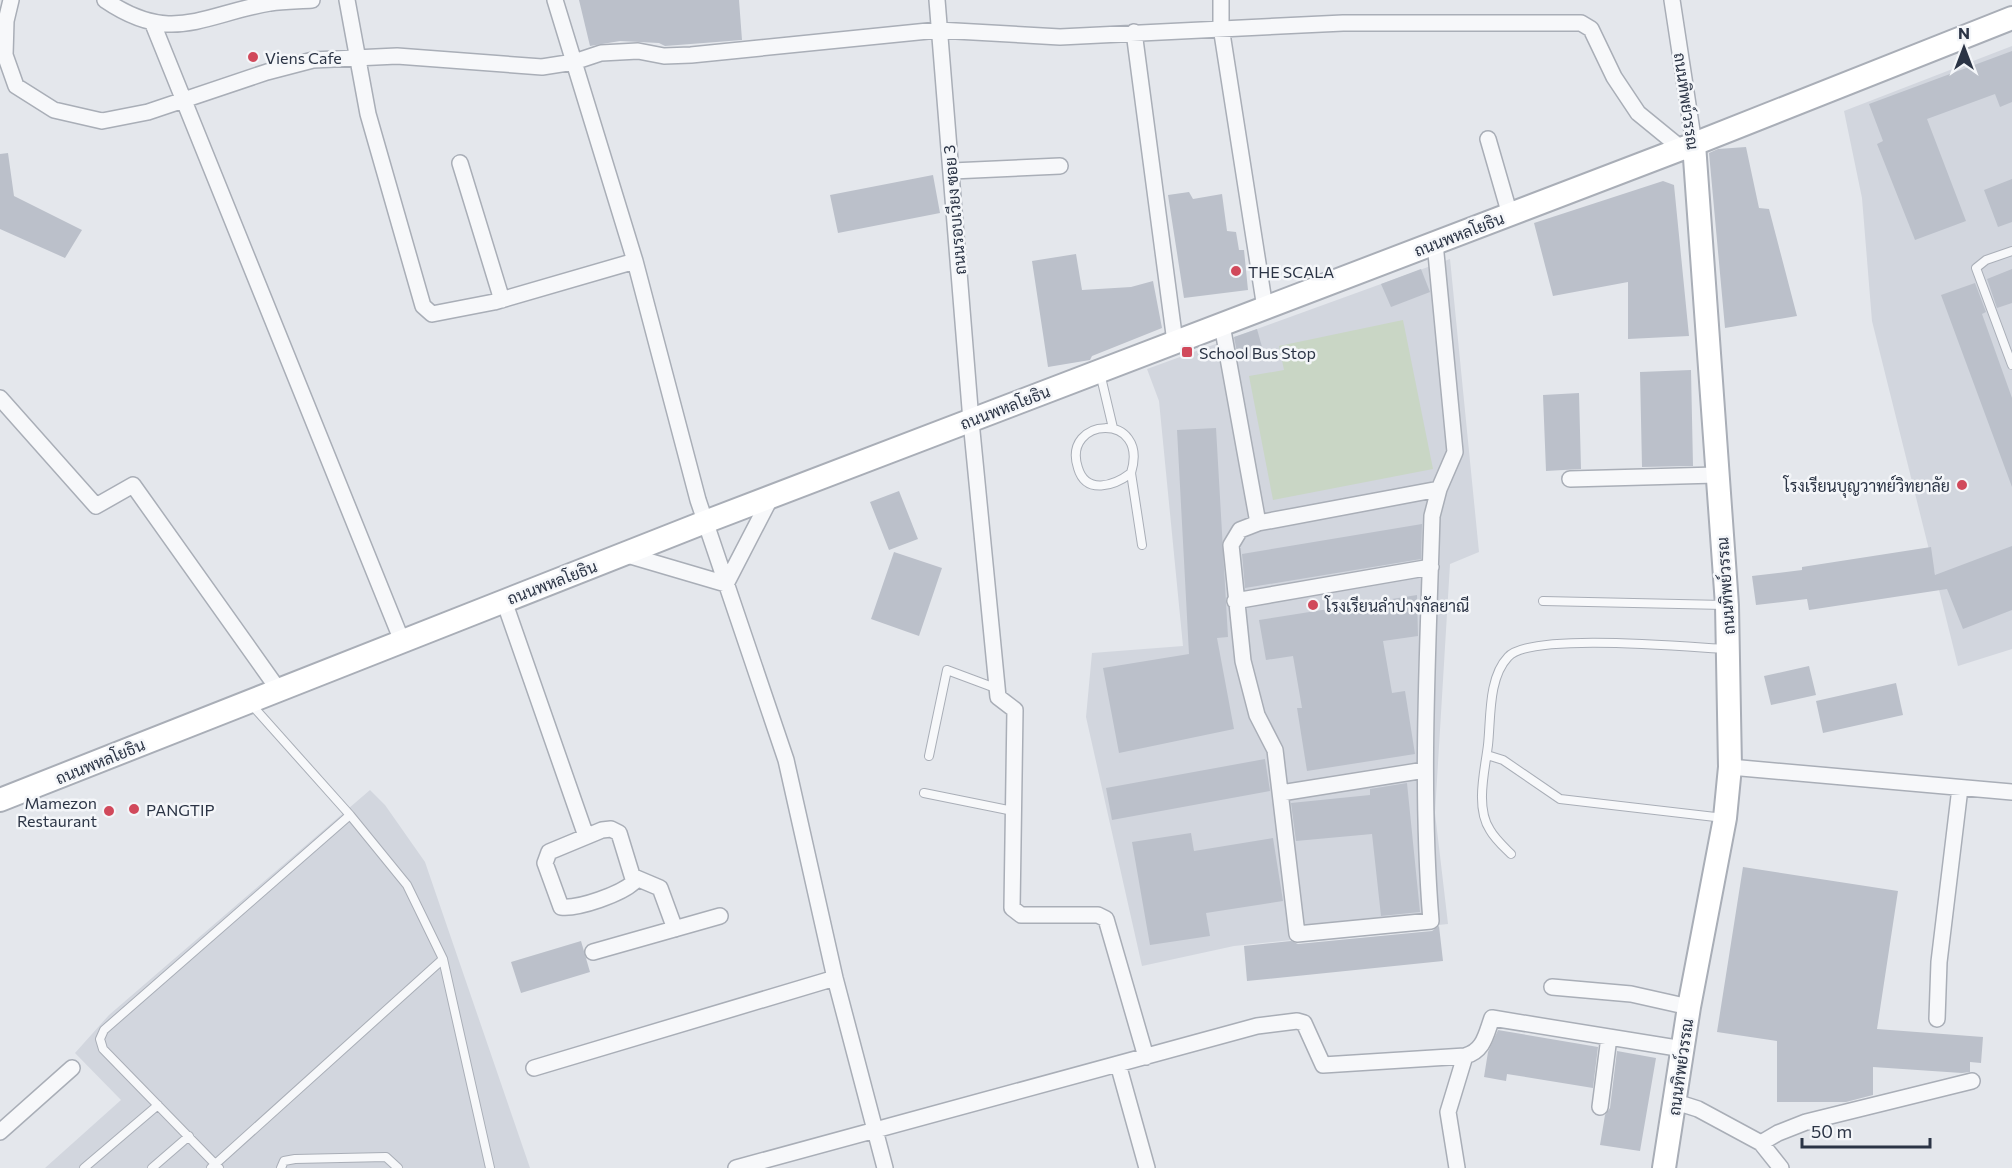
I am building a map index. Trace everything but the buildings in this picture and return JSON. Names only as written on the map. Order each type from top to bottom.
[{"type":"main road","name":"ถนนพหลโยธิน","points":[[0,800],[705,522],[1688,147],[2012,18]]},
{"type":"main road","name":"ถนนทิพย์วรรณ","points":[[1664,1168],[1689,1007],[1725,818],[1730,767],[1730,650],[1688,147]]},
{"type":"street","points":[[11,0],[6,21],[5,55],[16,86],[54,110],[102,121],[148,112],[183,99],[314,60],[356,57],[397,56],[542,67],[574,62],[601,53],[638,51],[664,56],[692,55],[938,30],[1059,37],[1221,27],[1343,23],[1587,24],[1614,77],[1638,113],[1688,147]]},
{"type":"street","points":[[105,0],[126,8],[153,24],[188,24],[272,2],[312,0]]},
{"type":"street","points":[[347,0],[368,114],[423,306],[432,314],[502,300],[635,261]]},
{"type":"street","points":[[555,0],[635,261],[705,522],[786,760],[835,978],[873,1130],[885,1168]]},
{"type":"street","name":"ถนนรอบเวียง ซอย 3","points":[[937,0],[970,421],[998,688]]},
{"type":"street","points":[[1221,0],[1221,27],[1265,308]]},
{"type":"street","name":"ถนนทิพย์วรรณ","points":[[1672,0],[1688,147]]},
{"type":"street","points":[[153,24],[402,641]]},
{"type":"street","points":[[1134,32],[1175,342]]},
{"type":"street","points":[[1488,139],[1510,214]]},
{"type":"street","points":[[460,163],[502,300]]},
{"type":"street","points":[[952,171],[1060,166]]},
{"type":"street","points":[[1435,243],[1455,452],[1439,489],[1432,516],[1425,770],[1426,860],[1431,921],[1297,934],[1275,750],[1257,715],[1243,661],[1231,545],[1240,530],[1258,523],[1439,489]]},
{"type":"street","points":[[1222,325],[1258,523]]},
{"type":"street","points":[[0,398],[96,506],[133,485],[278,689]]},
{"type":"street","points":[[1570,480],[1716,475]]},
{"type":"street","points":[[726,584],[771,497]]},
{"type":"street","points":[[624,554],[726,584]]},
{"type":"street","points":[[1235,601],[1431,567]]},
{"type":"street","points":[[504,601],[586,836]]},
{"type":"street","points":[[998,688],[998,697],[1015,710],[1012,908],[1021,915],[1098,915],[1106,919],[1146,1057]]},
{"type":"street","points":[[1730,767],[2012,792]]},
{"type":"street","points":[[1281,793],[1425,770]]},
{"type":"street","points":[[1937,1019],[1939,962],[1960,788]]},
{"type":"street","points":[[602,830],[619,833],[634,877],[634,882],[629,887],[573,908],[561,908],[545,862],[549,852],[602,830]]},
{"type":"street","points":[[634,877],[660,888],[675,929]]},
{"type":"street","points":[[593,952],[720,916]]},
{"type":"street","points":[[534,1068],[835,978]]},
{"type":"street","points":[[1552,987],[1630,994],[1689,1007]]},
{"type":"street","points":[[736,1168],[1257,1026],[1297,1021],[1304,1023],[1323,1065],[1465,1056],[1477,1052],[1492,1018],[1683,1049]]},
{"type":"street","points":[[1600,1107],[1609,1037]]},
{"type":"street","points":[[1457,1168],[1448,1112],[1465,1056]]},
{"type":"street","points":[[1118,1064],[1147,1168]]},
{"type":"street","points":[[0,1132],[72,1068]]},
{"type":"street","points":[[1761,1143],[1778,1132],[1806,1122],[1972,1081]]},
{"type":"street","points":[[1676,1102],[1698,1109],[1761,1143],[1781,1168]]},
{"type":"lane","points":[[2012,251],[1986,260],[1976,268],[2012,364]]},
{"type":"lane","points":[[1100,371],[1113,428]]},
{"type":"lane","points":[[1131,473],[1117,484],[1103,487],[1090,483],[1079,472],[1075,459],[1077,445],[1086,434],[1099,428],[1113,428],[1126,435],[1134,447],[1131,473],[1142,545]]},
{"type":"lane","points":[[1543,601],[1727,606]]},
{"type":"lane","points":[[1511,854],[1489,830],[1483,812],[1482,790],[1497,674],[1509,655],[1526,648],[1605,643],[1730,650]]},
{"type":"lane","points":[[929,756],[947,670],[998,688]]},
{"type":"lane","points":[[249,702],[350,815],[407,885],[443,959],[490,1168]]},
{"type":"lane","points":[[1487,755],[1503,760],[1560,799],[1725,818]]},
{"type":"lane","points":[[924,793],[1013,811]]},
{"type":"lane","points":[[350,815],[104,1030],[99,1038],[103,1049],[189,1136],[215,1167],[443,959]]},
{"type":"lane","points":[[84,1168],[158,1105]]},
{"type":"lane","points":[[152,1168],[189,1136]]},
{"type":"lane","points":[[281,1168],[284,1161],[295,1159],[386,1157],[398,1168]]},
{"type":"shaded area","name":"โรงเรียนบุญวาทย์วิทยาลัย","points":[[2012,46],[2012,649],[1958,666],[1872,321],[1862,198],[1844,111]]},
{"type":"shaded area","name":"โรงเรียนลำปางกัลยาณี","points":[[1450,259],[1479,552],[1450,564],[1435,813],[1448,924],[1234,946],[1142,966],[1086,717],[1092,653],[1183,646],[1159,401],[1147,369]]},
{"type":"shaded area","points":[[370,790],[385,805],[425,862],[530,1168],[45,1168],[121,1100],[75,1053],[109,1015]]},
{"type":"green space","points":[[1403,320],[1433,469],[1273,500],[1249,376],[1284,370],[1279,346]]},
{"type":"place","name":"Viens Cafe","points":[[253,57]]},
{"type":"place","name":"THE SCALA","points":[[1236,271]]},
{"type":"place","name":"School Bus Stop","points":[[1187,352]]},
{"type":"place","name":"โรงเรียนบุญวาทย์วิทยาลัย","points":[[1962,485]]},
{"type":"place","name":"โรงเรียนลำปางกัลยาณี","points":[[1313,605]]},
{"type":"place","name":"PANGTIP","points":[[134,809]]},
{"type":"place","name":"Mamezon Restaurant","points":[[109,811]]}]
